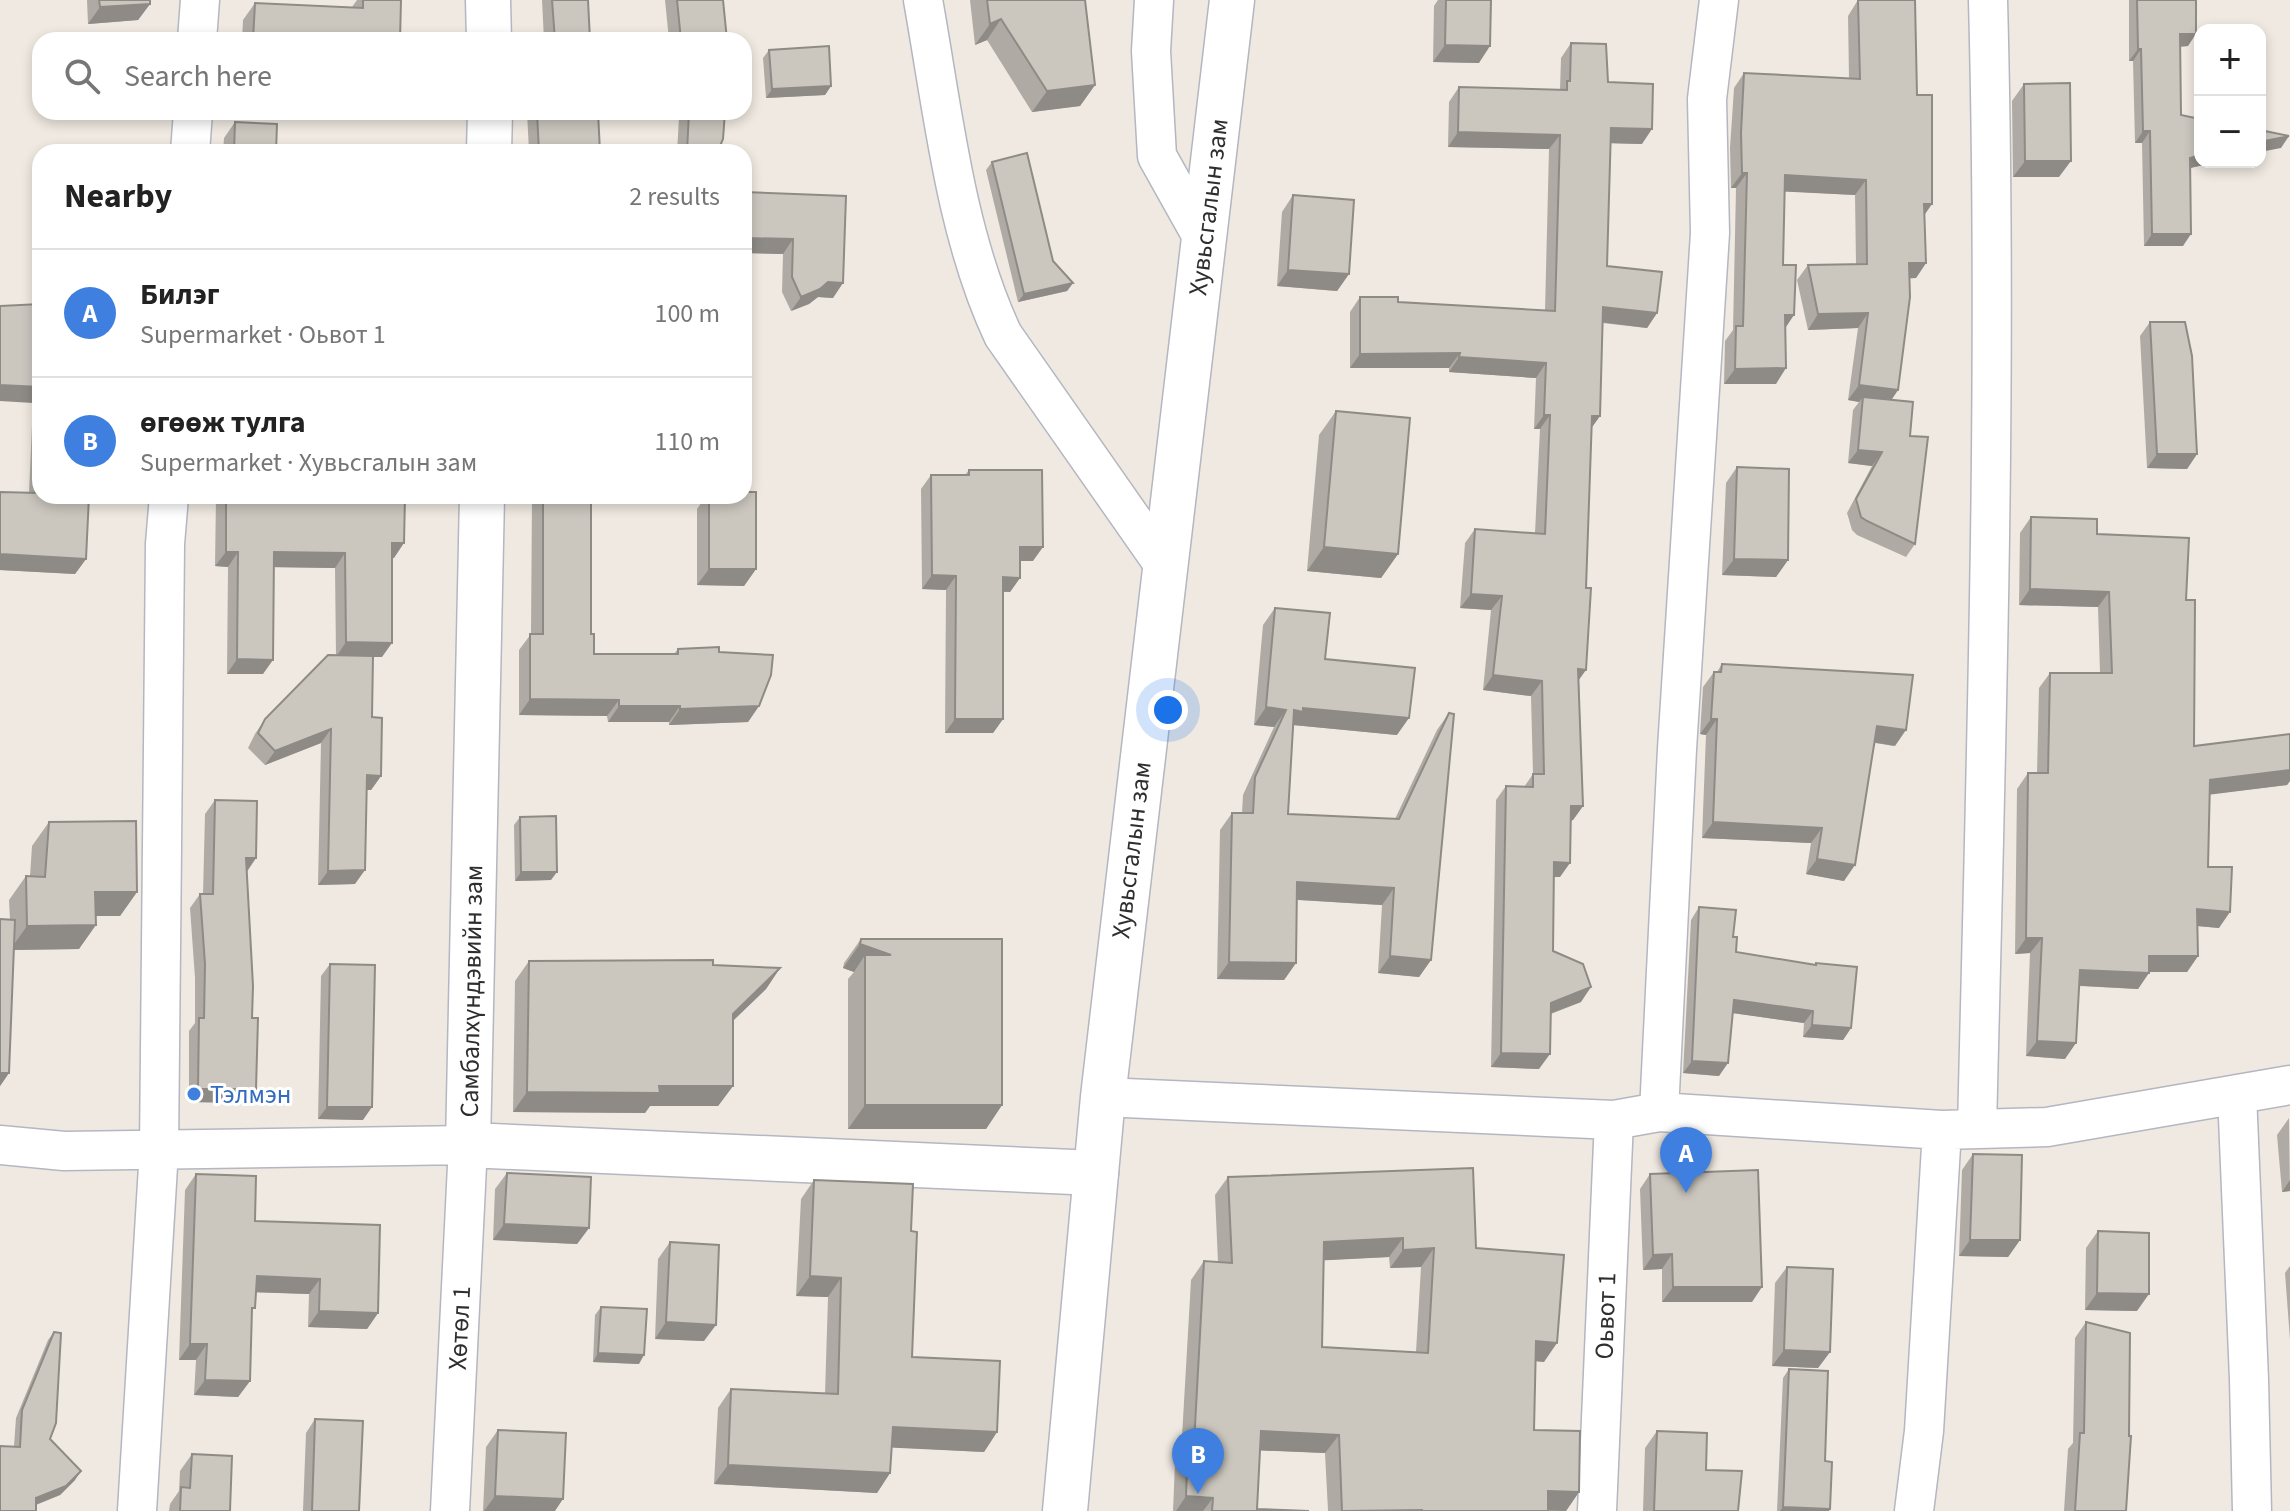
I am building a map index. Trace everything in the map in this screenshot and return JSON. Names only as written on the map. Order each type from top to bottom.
[{"type":"main road","points":[[488,0],[489,32]]},
{"type":"main road","name":"Хувьсгалын зам","points":[[1065,1511],[1103,1097],[1232,0]]},
{"type":"main road","points":[[489,144],[490,120]]},
{"type":"main road","name":"Самбалхүндэвийн зам","points":[[482,504],[468,1145],[1096,1173]]},
{"type":"street","points":[[198,32],[200,0]]},
{"type":"street","points":[[923,0],[961,209],[978,276],[990,307],[1003,335],[1164,565]]},
{"type":"street","points":[[1154,0],[1151,51],[1157,156],[1204,240]]},
{"type":"street","points":[[1659,1112],[1679,717],[1710,233],[1707,99],[1719,0]]},
{"type":"street","points":[[1914,1511],[1959,1130],[1990,599],[1993,201],[1988,0]]},
{"type":"street","points":[[191,144],[192,120]]},
{"type":"street","points":[[137,1511],[159,1150],[165,544],[168,504]]},
{"type":"street","points":[[1103,1097],[1614,1120],[1659,1112],[1959,1130],[2047,1127],[2290,1085]]},
{"type":"street","points":[[2237,1094],[2252,1511]]},
{"type":"street","name":"Оьвот 1","points":[[1597,1511],[1614,1120]]},
{"type":"street","points":[[0,1145],[64,1151],[468,1145]]},
{"type":"street","name":"Хөтөл 1","points":[[450,1511],[468,1145]]},
{"type":"building","points":[[99,0],[150,0],[150,4],[100,7]]},
{"type":"building","points":[[363,0],[401,0],[400,32],[253,32],[255,3],[363,8]]},
{"type":"building","points":[[552,0],[588,0],[590,32],[554,32]]},
{"type":"building","points":[[677,0],[723,0],[726,32],[680,32]]},
{"type":"building","points":[[987,0],[1085,0],[1095,85],[1047,91],[1001,19],[990,24]]},
{"type":"building","points":[[1446,0],[1491,0],[1490,46],[1445,45]]},
{"type":"building","points":[[1858,0],[1915,0],[1917,95],[1932,95],[1932,204],[1924,204],[1926,263],[1909,263],[1910,297],[1898,390],[1859,385],[1868,313],[1818,314],[1808,265],[1867,264],[1866,180],[1785,175],[1783,265],[1796,265],[1794,315],[1785,315],[1786,368],[1735,369],[1736,326],[1743,326],[1747,173],[1742,173],[1744,73],[1860,79]]},
{"type":"building","points":[[2137,0],[2196,0],[2194,34],[2180,34],[2181,115],[2194,118],[2194,157],[2190,158],[2191,234],[2152,234],[2150,131],[2143,131],[2141,49],[2138,49]]},
{"type":"building","points":[[1571,43],[1606,44],[1608,82],[1653,84],[1652,129],[1611,128],[1607,266],[1662,272],[1657,313],[1603,307],[1600,416],[1592,416],[1586,588],[1591,588],[1586,670],[1578,669],[1583,806],[1571,806],[1570,863],[1554,862],[1553,951],[1583,964],[1591,987],[1551,1003],[1550,1054],[1501,1053],[1506,786],[1533,787],[1533,774],[1544,774],[1542,681],[1493,675],[1502,596],[1471,594],[1475,529],[1545,534],[1550,415],[1544,415],[1546,363],[1459,357],[1460,353],[1360,354],[1360,297],[1398,297],[1398,302],[1555,311],[1560,135],[1458,132],[1459,87],[1567,90]]},
{"type":"building","points":[[829,46],[831,86],[772,89],[769,50]]},
{"type":"building","points":[[2070,83],[2071,161],[2025,161],[2024,84]]},
{"type":"building","points":[[537,120],[598,120],[600,144],[539,144]]},
{"type":"building","points":[[689,120],[724,120],[721,144],[687,144]]},
{"type":"building","points":[[235,122],[277,124],[276,144],[234,144]]},
{"type":"building","points":[[2266,131],[2289,136],[2266,141]]},
{"type":"building","points":[[1027,153],[1053,261],[1073,283],[1024,294],[992,162]]},
{"type":"building","points":[[752,192],[846,196],[843,283],[828,282],[801,297],[792,277],[793,239],[752,238]]},
{"type":"building","points":[[1293,195],[1354,200],[1349,274],[1288,270]]},
{"type":"building","points":[[32,304],[32,387],[0,385],[0,306]]},
{"type":"building","points":[[2150,322],[2185,322],[2192,356],[2197,454],[2157,454]]},
{"type":"building","points":[[1863,397],[1913,402],[1910,436],[1928,437],[1915,544],[1861,517],[1856,499],[1882,452],[1858,450]]},
{"type":"building","points":[[1336,411],[1410,418],[1398,554],[1324,547]]},
{"type":"building","points":[[1737,467],[1789,469],[1788,560],[1734,559]]},
{"type":"building","points":[[969,470],[1042,470],[1043,547],[1020,547],[1020,578],[1003,577],[1003,719],[955,719],[956,576],[932,575],[931,475],[969,475]]},
{"type":"building","points":[[0,492],[32,493],[32,504],[89,504],[86,559],[0,554]]},
{"type":"building","points":[[752,492],[756,492],[756,569],[709,569],[709,504],[752,504]]},
{"type":"building","points":[[226,504],[405,504],[404,543],[392,543],[392,643],[346,642],[345,553],[274,552],[273,660],[237,659],[238,552],[226,552]]},
{"type":"building","points":[[543,504],[591,504],[591,634],[594,634],[594,654],[678,654],[678,649],[719,647],[719,652],[773,655],[771,675],[759,706],[680,709],[680,706],[619,706],[619,700],[530,699],[530,634],[543,634]]},
{"type":"building","points":[[2031,517],[2097,519],[2097,534],[2189,538],[2186,600],[2195,600],[2194,746],[2290,734],[2290,770],[2210,780],[2208,867],[2232,867],[2230,912],[2197,909],[2198,956],[2149,956],[2149,973],[2080,970],[2076,1043],[2037,1041],[2042,938],[2026,938],[2028,773],[2048,773],[2050,673],[2112,673],[2109,592],[2030,589]]},
{"type":"building","points":[[1275,608],[1330,613],[1325,659],[1415,668],[1409,718],[1303,708],[1303,712],[1294,710],[1288,814],[1399,819],[1449,713],[1454,714],[1431,960],[1390,956],[1394,888],[1297,882],[1296,963],[1229,962],[1232,813],[1253,813],[1255,777],[1286,710],[1266,707]]},
{"type":"building","points":[[328,655],[373,656],[372,717],[382,718],[381,776],[367,775],[365,870],[328,871],[331,729],[275,751],[258,733],[265,719]]},
{"type":"building","points":[[1722,664],[1913,675],[1906,730],[1877,726],[1855,865],[1817,859],[1822,828],[1713,822],[1717,719],[1711,719],[1714,672],[1721,672]]},
{"type":"building","points":[[215,800],[257,801],[256,858],[246,858],[252,1018],[258,1018],[256,1089],[198,1089],[199,1018],[204,1018],[205,964],[200,894],[213,894]]},
{"type":"building","points":[[556,816],[557,872],[521,872],[520,817]]},
{"type":"building","points":[[136,821],[137,892],[95,892],[96,925],[27,926],[26,876],[45,877],[49,822]]},
{"type":"building","points":[[1699,907],[1736,910],[1733,937],[1737,937],[1736,952],[1816,965],[1857,967],[1851,1028],[1812,1025],[1813,1011],[1734,1000],[1728,1063],[1692,1061]]},
{"type":"building","points":[[0,919],[15,920],[9,1073],[0,1073]]},
{"type":"building","points":[[861,939],[1002,939],[1002,1105],[865,1105],[865,955],[891,955],[860,944]]},
{"type":"building","points":[[713,960],[713,965],[780,968],[733,1014],[733,1086],[659,1086],[660,1093],[527,1092],[529,961]]},
{"type":"building","points":[[330,964],[375,965],[372,1107],[327,1107]]},
{"type":"building","points":[[1973,1154],[2022,1155],[2020,1240],[1970,1240]]},
{"type":"building","points":[[1473,1168],[1476,1248],[1564,1255],[1557,1343],[1536,1341],[1534,1430],[1580,1431],[1579,1492],[1548,1491],[1548,1511],[1342,1511],[1339,1435],[1261,1431],[1257,1509],[1309,1511],[1212,1511],[1213,1498],[1186,1496],[1188,1444],[1194,1444],[1204,1261],[1232,1263],[1228,1177]],"holes":[[[1403,1238],[1403,1250],[1434,1248],[1428,1353],[1322,1347],[1324,1242]]]},
{"type":"building","points":[[1758,1170],[1762,1287],[1673,1287],[1672,1254],[1653,1255],[1650,1174]]},
{"type":"building","points":[[507,1173],[591,1177],[589,1228],[504,1224]]},
{"type":"building","points":[[196,1174],[256,1176],[255,1221],[380,1225],[378,1313],[319,1311],[320,1279],[257,1276],[255,1308],[252,1308],[250,1381],[205,1380],[207,1344],[190,1344]]},
{"type":"building","points":[[814,1180],[913,1184],[911,1231],[917,1232],[912,1357],[1000,1361],[997,1432],[893,1427],[890,1473],[728,1465],[731,1389],[838,1394],[841,1278],[810,1276]]},
{"type":"building","points":[[2098,1231],[2149,1233],[2149,1294],[2097,1293]]},
{"type":"building","points":[[670,1242],[719,1245],[716,1325],[666,1322]]},
{"type":"building","points":[[1787,1267],[1833,1269],[1830,1352],[1784,1350]]},
{"type":"building","points":[[601,1307],[647,1309],[644,1355],[598,1353]]},
{"type":"building","points":[[2086,1322],[2130,1333],[2131,1436],[2126,1511],[2075,1511],[2080,1433],[2084,1433]]},
{"type":"building","points":[[54,1332],[61,1333],[56,1423],[50,1439],[81,1471],[66,1486],[36,1498],[36,1511],[0,1511],[0,1446],[20,1447],[22,1410]]},
{"type":"building","points":[[1789,1369],[1828,1371],[1825,1461],[1832,1462],[1830,1509],[1783,1507]]},
{"type":"building","points":[[315,1419],[363,1421],[359,1511],[312,1511]]},
{"type":"building","points":[[498,1430],[566,1433],[563,1499],[495,1496]]},
{"type":"building","points":[[1657,1431],[1707,1433],[1706,1470],[1742,1471],[1738,1511],[1654,1511]]},
{"type":"building","points":[[192,1454],[232,1456],[230,1511],[180,1511],[181,1487],[190,1488]]},
{"type":"place","name":"Тэлмэн","points":[[194,1094]]},
{"type":"place","name":"Билэг","points":[[1686,1193]]},
{"type":"place","name":"өгөөж тулга","points":[[1198,1494]]}]
